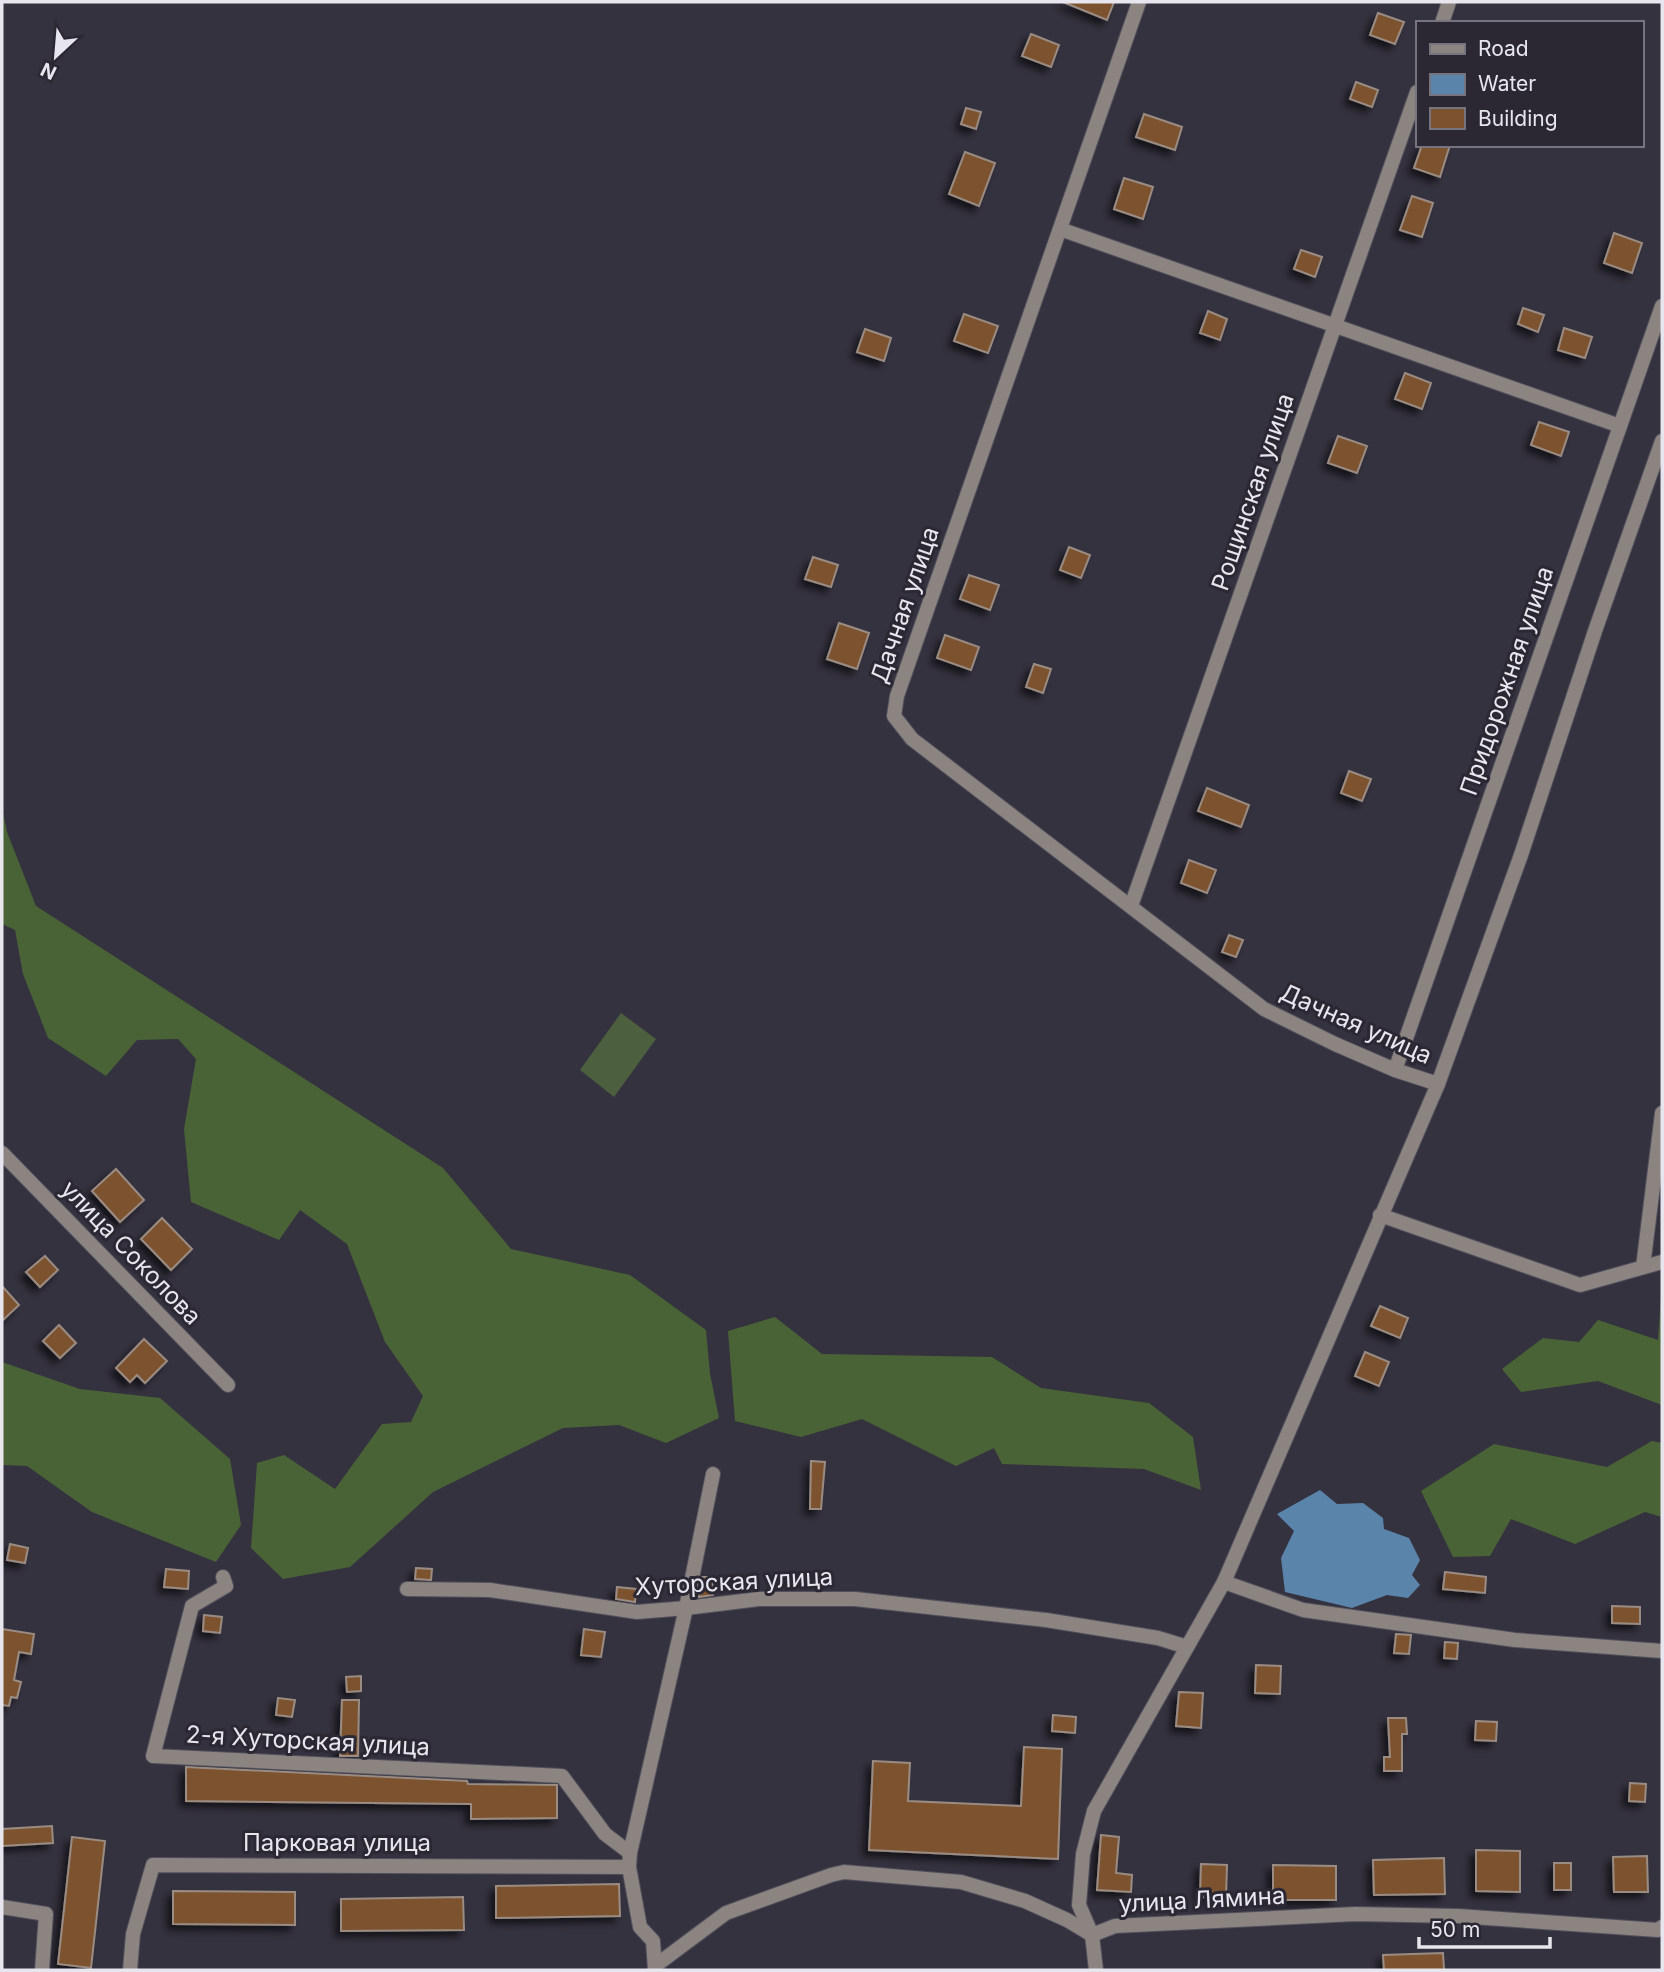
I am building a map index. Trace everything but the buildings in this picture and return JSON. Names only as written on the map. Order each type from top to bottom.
[{"type":"street","name":"Дачная улица","points":[[1139,2],[897,696],[894,716],[912,739],[1264,1009],[1395,1070],[1438,1084]]},
{"type":"street","points":[[1443,21],[1449,2]]},
{"type":"street","name":"Рощинская улица","points":[[1131,906],[1416,95]]},
{"type":"street","points":[[1060,229],[1620,426]]},
{"type":"street","name":"Придорожная улица","points":[[1395,1070],[1662,306]]},
{"type":"street","points":[[1096,1970],[1092,1935],[1079,1905],[1083,1854],[1094,1811],[1224,1582],[1438,1084],[1521,855],[1595,631],[1662,442]]},
{"type":"street","points":[[1643,1267],[1662,1113]]},
{"type":"street","name":"улица Соколова","points":[[2,1153],[228,1385]]},
{"type":"street","points":[[1380,1215],[1580,1285],[1662,1262]]},
{"type":"street","points":[[655,1968],[653,1941],[640,1927],[630,1860],[713,1474]]},
{"type":"street","name":"2-я Хуторская улица","points":[[223,1577],[226,1586],[192,1606],[153,1756],[562,1776],[605,1835],[630,1860]]},
{"type":"street","points":[[1224,1582],[1303,1611],[1515,1640],[1662,1651]]},
{"type":"street","name":"Хуторская улица","points":[[407,1589],[490,1590],[637,1612],[759,1599],[855,1599],[1046,1620],[1158,1638],[1187,1647]]},
{"type":"street","name":"Парковая улица","points":[[130,1970],[133,1934],[153,1865],[630,1860]]},
{"type":"street","name":"улица Лямина","points":[[655,1968],[726,1913],[844,1872],[961,1882],[1026,1902],[1068,1920],[1092,1935],[1115,1926],[1355,1914],[1458,1916],[1661,1930]]},
{"type":"street","points":[[2,1908],[46,1914],[42,1970]]},
{"type":"green space","points":[[2,808],[7,832],[36,906],[443,1168],[511,1249],[630,1275],[706,1330],[710,1374],[719,1418],[666,1443],[619,1425],[563,1428],[433,1492],[350,1567],[283,1579],[251,1548],[257,1463],[284,1455],[335,1489],[382,1424],[411,1422],[423,1396],[385,1342],[347,1244],[300,1210],[279,1240],[191,1202],[184,1129],[196,1059],[178,1039],[137,1040],[106,1076],[48,1038],[23,974],[15,930],[2,924]]},
{"type":"green space","points":[[621,1013],[656,1039],[614,1097],[580,1070]]},
{"type":"green space","points":[[1661,1298],[1662,1405],[1598,1381],[1521,1392],[1502,1369],[1543,1338],[1579,1342],[1598,1320],[1658,1340]]},
{"type":"green space","points":[[775,1317],[822,1354],[992,1357],[1041,1388],[1149,1403],[1193,1437],[1201,1490],[1144,1469],[1002,1464],[994,1448],[956,1466],[862,1419],[801,1437],[735,1421],[728,1331]]},
{"type":"green space","points":[[2,1362],[80,1389],[160,1398],[230,1459],[241,1525],[216,1562],[92,1512],[27,1466],[2,1465]]},
{"type":"green space","points":[[1652,1441],[1662,1443],[1662,1517],[1645,1512],[1575,1544],[1511,1519],[1490,1556],[1453,1557],[1421,1491],[1494,1444],[1607,1467]]},
{"type":"water","points":[[1320,1490],[1337,1504],[1363,1503],[1383,1518],[1384,1529],[1409,1538],[1420,1560],[1412,1575],[1420,1585],[1408,1598],[1387,1595],[1352,1608],[1285,1592],[1281,1558],[1294,1531],[1277,1514]]}]
